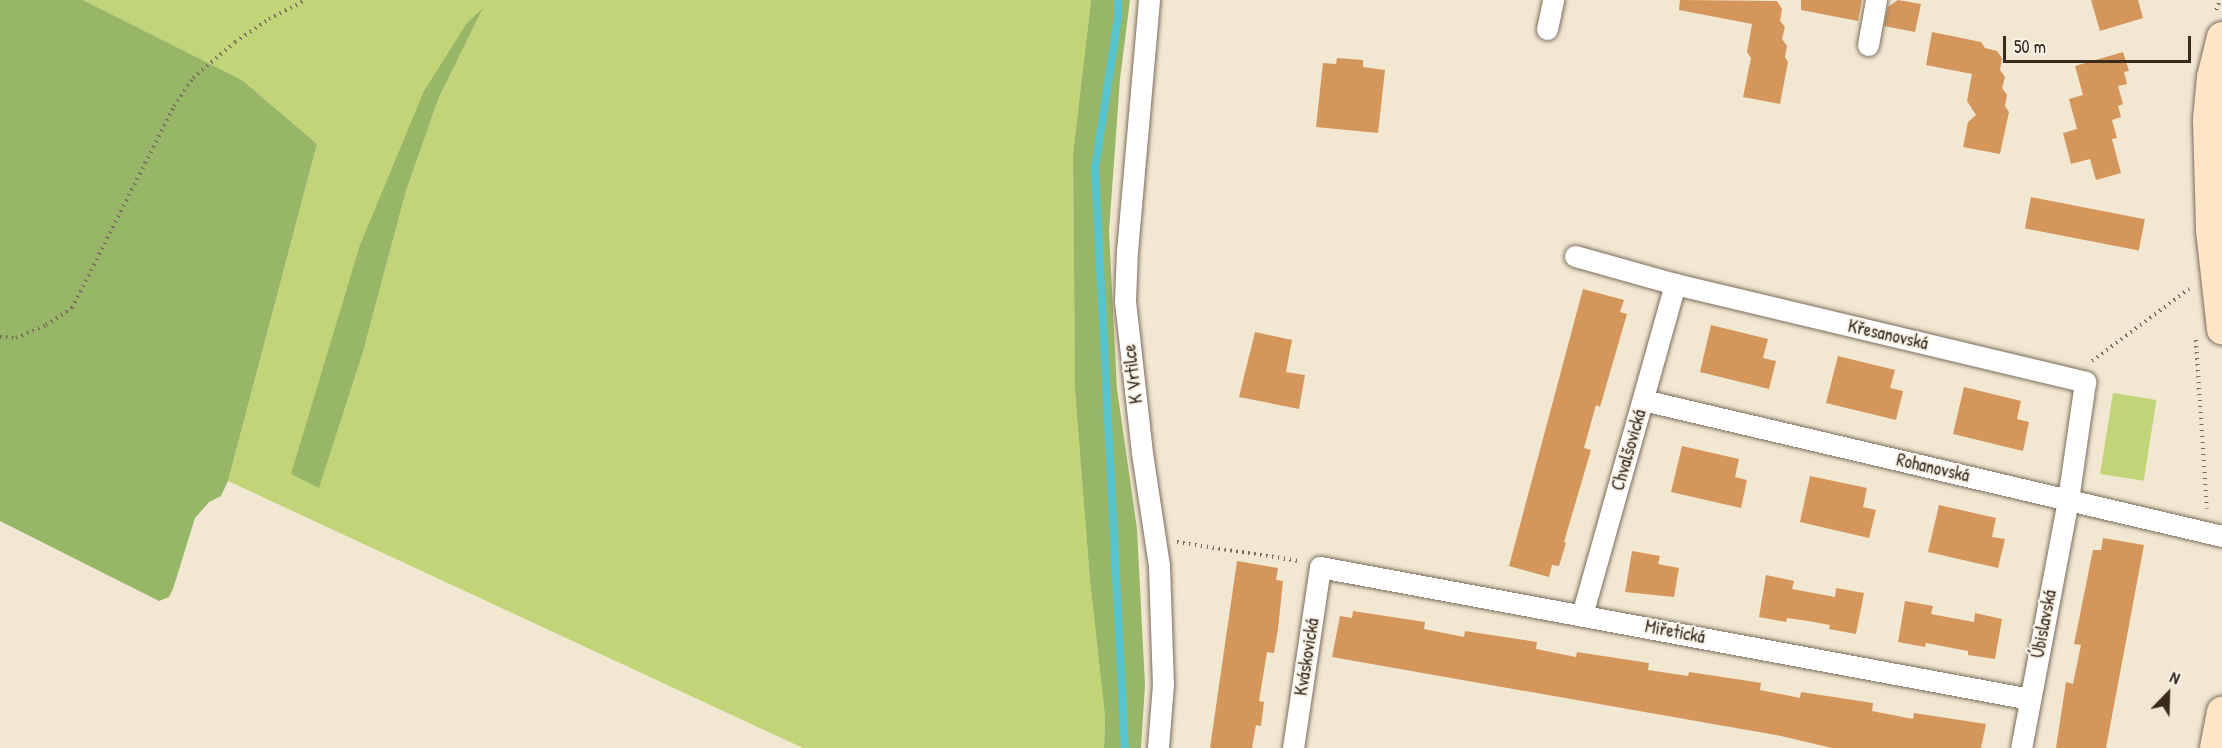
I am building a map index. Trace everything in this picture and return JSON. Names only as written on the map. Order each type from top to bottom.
[{"type":"street","name":"K Vrtilce","points":[[1149,0],[1127,249],[1125,302],[1153,538],[1159,566],[1163,684],[1158,748]]},
{"type":"street","points":[[1547,28],[1553,0]]},
{"type":"street","points":[[1868,45],[1876,0]]},
{"type":"street","points":[[2222,38],[2212,77],[2208,120],[2211,230],[2222,329]]},
{"type":"street","name":"Křesanovská","points":[[1575,256],[1675,284],[2070,378]]},
{"type":"street","name":"Chvalšovická","points":[[1582,615],[1675,284]]},
{"type":"street","points":[[2068,500],[2085,382],[2070,378]]},
{"type":"street","name":"Rohanovská","points":[[1643,400],[2222,536]]},
{"type":"street","name":"Úbislavská","points":[[2021,748],[2068,500]]},
{"type":"street","name":"Miřetická","points":[[1320,567],[2030,699]]},
{"type":"street","name":"Kváskovická","points":[[1293,748],[1320,567]]},
{"type":"street","points":[[2215,748],[2222,712]]},
{"type":"path","points":[[0,337],[16,338],[46,325],[72,308],[174,106],[193,78],[235,42],[269,19],[306,0]]},
{"type":"path","points":[[2070,378],[2190,288]]},
{"type":"path","points":[[1153,538],[1307,562],[1320,567]]},
{"type":"green space","points":[[0,0],[83,0],[242,80],[317,144],[228,481],[221,496],[209,502],[195,518],[173,589],[169,597],[159,601],[0,521]]},
{"type":"green space","points":[[83,0],[1091,0],[1073,154],[1075,391],[1090,581],[1105,717],[1104,748],[803,748],[228,481],[317,144],[242,80]],"holes":[[[482,10],[439,97],[406,191],[363,352],[319,487],[291,474],[467,23]]]},
{"type":"green space","points":[[1091,0],[1130,0],[1120,79],[1109,231],[1117,389],[1137,529],[1145,685],[1141,748],[1104,748],[1105,717],[1090,581],[1075,391],[1073,154]]},
{"type":"green space","points":[[483,8],[439,97],[406,191],[363,352],[319,488],[291,474],[360,245],[424,91],[467,23]]},
{"type":"green space","points":[[2113,393],[2156,400],[2144,481],[2100,474]]},
{"type":"building","points":[[1680,0],[1777,1],[1782,9],[1780,21],[1785,27],[1782,39],[1787,46],[1785,57],[1788,62],[1780,104],[1743,97],[1751,58],[1747,52],[1752,24],[1679,10]]},
{"type":"building","points":[[1801,0],[1862,0],[1858,21],[1801,10]]},
{"type":"building","points":[[1898,0],[1921,4],[1915,32],[1884,26],[1888,7]]},
{"type":"building","points":[[2091,0],[2138,0],[2143,18],[2100,31]]},
{"type":"building","points":[[1932,32],[1981,42],[1985,48],[1997,51],[2002,58],[2000,70],[2005,77],[2002,88],[2007,95],[2005,106],[2009,112],[2000,154],[1963,147],[1968,122],[1976,115],[1967,101],[1972,74],[1926,65]]},
{"type":"building","points":[[2123,52],[2129,71],[2124,72],[2127,84],[2118,86],[2123,104],[2118,106],[2121,117],[2112,120],[2117,138],[2112,139],[2121,173],[2096,180],[2090,159],[2071,164],[2063,133],[2077,129],[2069,99],[2083,95],[2075,66]]},
{"type":"building","points":[[1337,58],[1363,60],[1363,67],[1385,70],[1378,133],[1316,127],[1323,63],[1336,64]]},
{"type":"building","points":[[2031,197],[2145,219],[2139,251],[2025,228]]},
{"type":"building","points":[[1583,289],[1624,300],[1620,312],[1627,314],[1600,407],[1596,405],[1584,448],[1591,450],[1564,542],[1566,543],[1559,566],[1552,565],[1549,577],[1509,566]]},
{"type":"building","points":[[1711,325],[1768,339],[1763,358],[1776,361],[1769,389],[1700,372]]},
{"type":"building","points":[[1255,332],[1292,340],[1286,372],[1305,375],[1299,409],[1239,397]]},
{"type":"building","points":[[1838,356],[1895,370],[1890,388],[1903,391],[1896,420],[1826,403]]},
{"type":"building","points":[[1964,387],[2021,401],[2017,419],[2029,422],[2023,451],[1953,434]]},
{"type":"building","points":[[1682,446],[1739,459],[1735,477],[1747,480],[1741,508],[1671,492]]},
{"type":"building","points":[[1810,476],[1867,488],[1863,507],[1876,510],[1869,538],[1800,522]]},
{"type":"building","points":[[1939,505],[1996,518],[1992,537],[2005,539],[1998,568],[1928,552]]},
{"type":"building","points":[[2103,538],[2144,545],[2106,748],[2056,748],[2066,682],[2073,684],[2081,645],[2074,644],[2093,550],[2101,550]]},
{"type":"building","points":[[1632,551],[1660,556],[1658,564],[1679,568],[1674,597],[1625,592]]},
{"type":"building","points":[[1237,561],[1278,568],[1276,580],[1283,581],[1278,629],[1274,653],[1267,652],[1259,701],[1264,702],[1261,726],[1256,725],[1252,748],[1210,748]]},
{"type":"building","points":[[1766,575],[1794,581],[1792,589],[1835,597],[1836,588],[1864,593],[1856,634],[1829,629],[1830,625],[1808,621],[1787,618],[1786,622],[1759,617]]},
{"type":"building","points":[[1905,601],[1933,606],[1931,614],[1952,618],[1974,622],[1975,613],[2002,619],[1995,659],[1968,655],[1968,651],[1926,643],[1925,647],[1898,642]]},
{"type":"building","points":[[1353,611],[1425,622],[1424,629],[1464,637],[1465,631],[1537,642],[1536,649],[1576,657],[1577,652],[1649,663],[1648,670],[1688,676],[1689,672],[1761,683],[1760,690],[1800,698],[1801,692],[1873,703],[1872,711],[1913,719],[1914,713],[1986,724],[1981,748],[1832,748],[1781,736],[1332,657],[1340,616],[1352,618]]},
{"type":"waterway","points":[[1118,0],[1118,18],[1095,168],[1125,748]]}]
